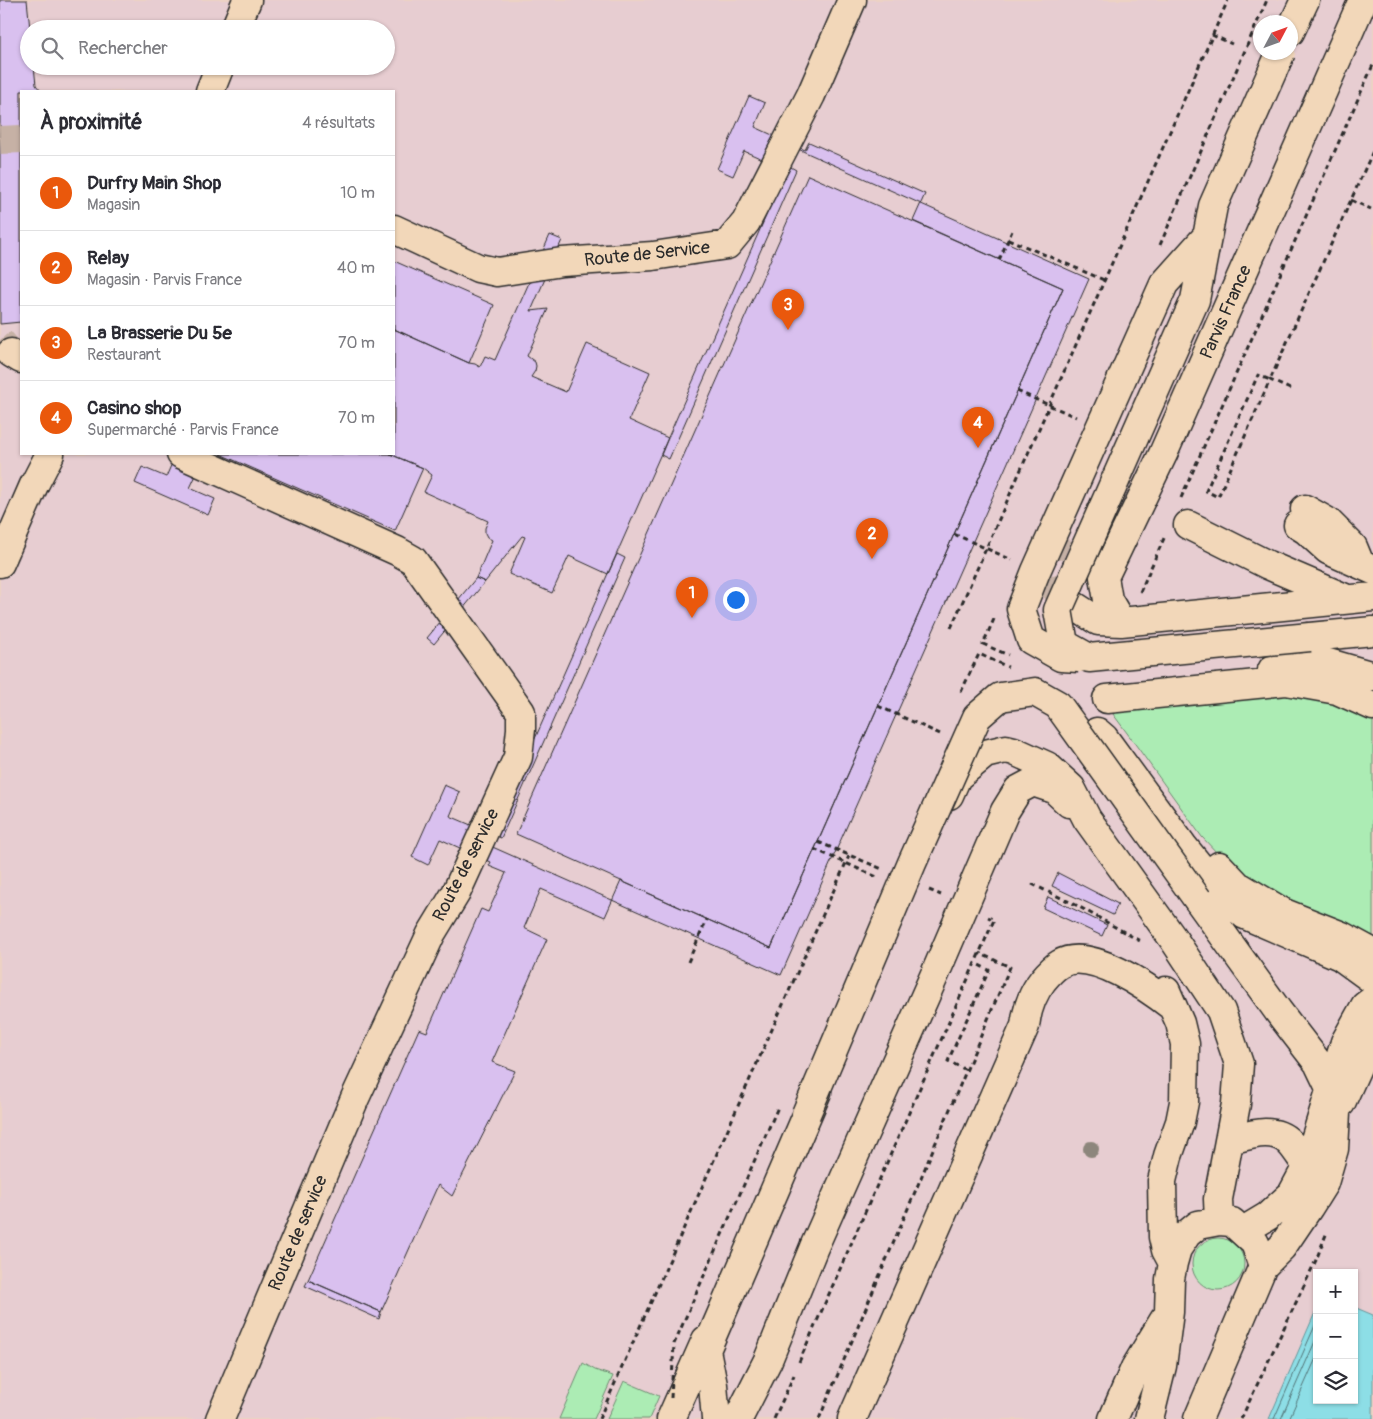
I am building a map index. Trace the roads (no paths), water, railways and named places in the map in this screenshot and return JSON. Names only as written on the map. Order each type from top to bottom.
[{"type":"street","points":[[239,20],[247,0]]},
{"type":"street","name":"Route de Service","points":[[395,229],[478,268],[498,272],[562,262],[653,256],[727,245],[746,222],[811,94],[852,0]]},
{"type":"street","points":[[1298,15],[1305,0]]},
{"type":"street","name":"Parvis France","points":[[1121,622],[1108,600],[1104,576],[1163,454],[1363,0]]},
{"type":"street","points":[[1089,658],[1064,644],[1058,610],[1195,300],[1213,206],[1277,60]]},
{"type":"street","points":[[210,90],[216,75]]},
{"type":"street","points":[[1209,234],[1164,284],[1036,571],[1021,609],[1031,640],[1061,657],[1089,658],[1373,631]]},
{"type":"street","points":[[0,563],[34,485],[49,455]]},
{"type":"street","name":"Route de service","points":[[183,455],[413,560],[521,712],[518,757],[456,894],[431,934],[355,1098],[220,1419]]},
{"type":"street","points":[[1178,521],[1268,565],[1360,598]]},
{"type":"street","points":[[1328,522],[1353,547],[1366,568],[1328,550],[1299,524],[1328,522]]},
{"type":"street","points":[[1073,605],[1098,621],[1121,622],[1360,598]]},
{"type":"street","points":[[1373,676],[1328,663],[1127,686],[1104,708],[1104,738],[1183,846],[1226,899],[1245,915],[1340,956],[1373,980]]},
{"type":"street","points":[[1104,708],[1286,681],[1336,690],[1373,706]]},
{"type":"street","points":[[675,1410],[806,1114],[977,717],[1000,697],[1035,692],[1058,705],[1278,1011],[1318,1063],[1333,1101]]},
{"type":"street","points":[[1104,708],[1108,723],[1197,842],[1237,885],[1284,913],[1342,936],[1373,953]]},
{"type":"street","points":[[716,1419],[713,1385],[706,1350],[865,982],[957,777],[985,754],[1006,749],[1014,751],[1047,766],[1071,788],[1087,819],[1174,940],[1221,1011],[1239,1064],[1236,1104],[1218,1199],[1231,1226],[1255,1243],[1263,1266]]},
{"type":"street","points":[[738,1419],[768,1360],[814,1247],[924,1000],[1005,811],[1018,790],[1033,782],[1054,789],[1087,819]]},
{"type":"street","points":[[852,1419],[1025,1026],[1027,1008],[1041,983],[1041,972],[1046,960],[1054,954],[1070,949],[1078,949],[1112,955],[1142,969],[1155,977],[1166,990],[1180,1022],[1185,1044],[1184,1102],[1162,1182],[1163,1237],[1166,1250],[1173,1263]]},
{"type":"street","points":[[1198,1419],[1263,1266],[1282,1246],[1324,1182],[1334,1149],[1333,1101],[1345,1042],[1365,1006],[1373,1000]]},
{"type":"street","points":[[1149,1419],[1162,1366],[1169,1312],[1170,1279],[1177,1249],[1187,1234],[1198,1225],[1231,1226],[1268,1216],[1292,1194],[1307,1166],[1333,1101],[1373,1032]]},
{"type":"street","points":[[1230,1140],[1253,1134],[1272,1132],[1289,1142],[1307,1166]]},
{"type":"street","points":[[1113,1419],[1135,1368],[1169,1312]]},
{"type":"street","points":[[1120,1419],[1127,1386]]},
{"type":"water","points":[[1358,1309],[1373,1315],[1373,1419],[1269,1419],[1313,1317],[1313,1404],[1358,1404]]},
{"type":"tunnel","points":[[0,140],[20,139]]},
{"type":"tunnel","points":[[0,340],[11,353]]},
{"type":"tunnel","points":[[1059,535],[1050,554],[1054,588],[1073,605]]},
{"type":"place","name":"La Brasserie Du 5e","points":[[788,330]]},
{"type":"place","name":"Casino shop","points":[[978,448]]},
{"type":"place","name":"Relay","points":[[872,559]]},
{"type":"place","name":"Durfry Main Shop","points":[[692,618]]}]
